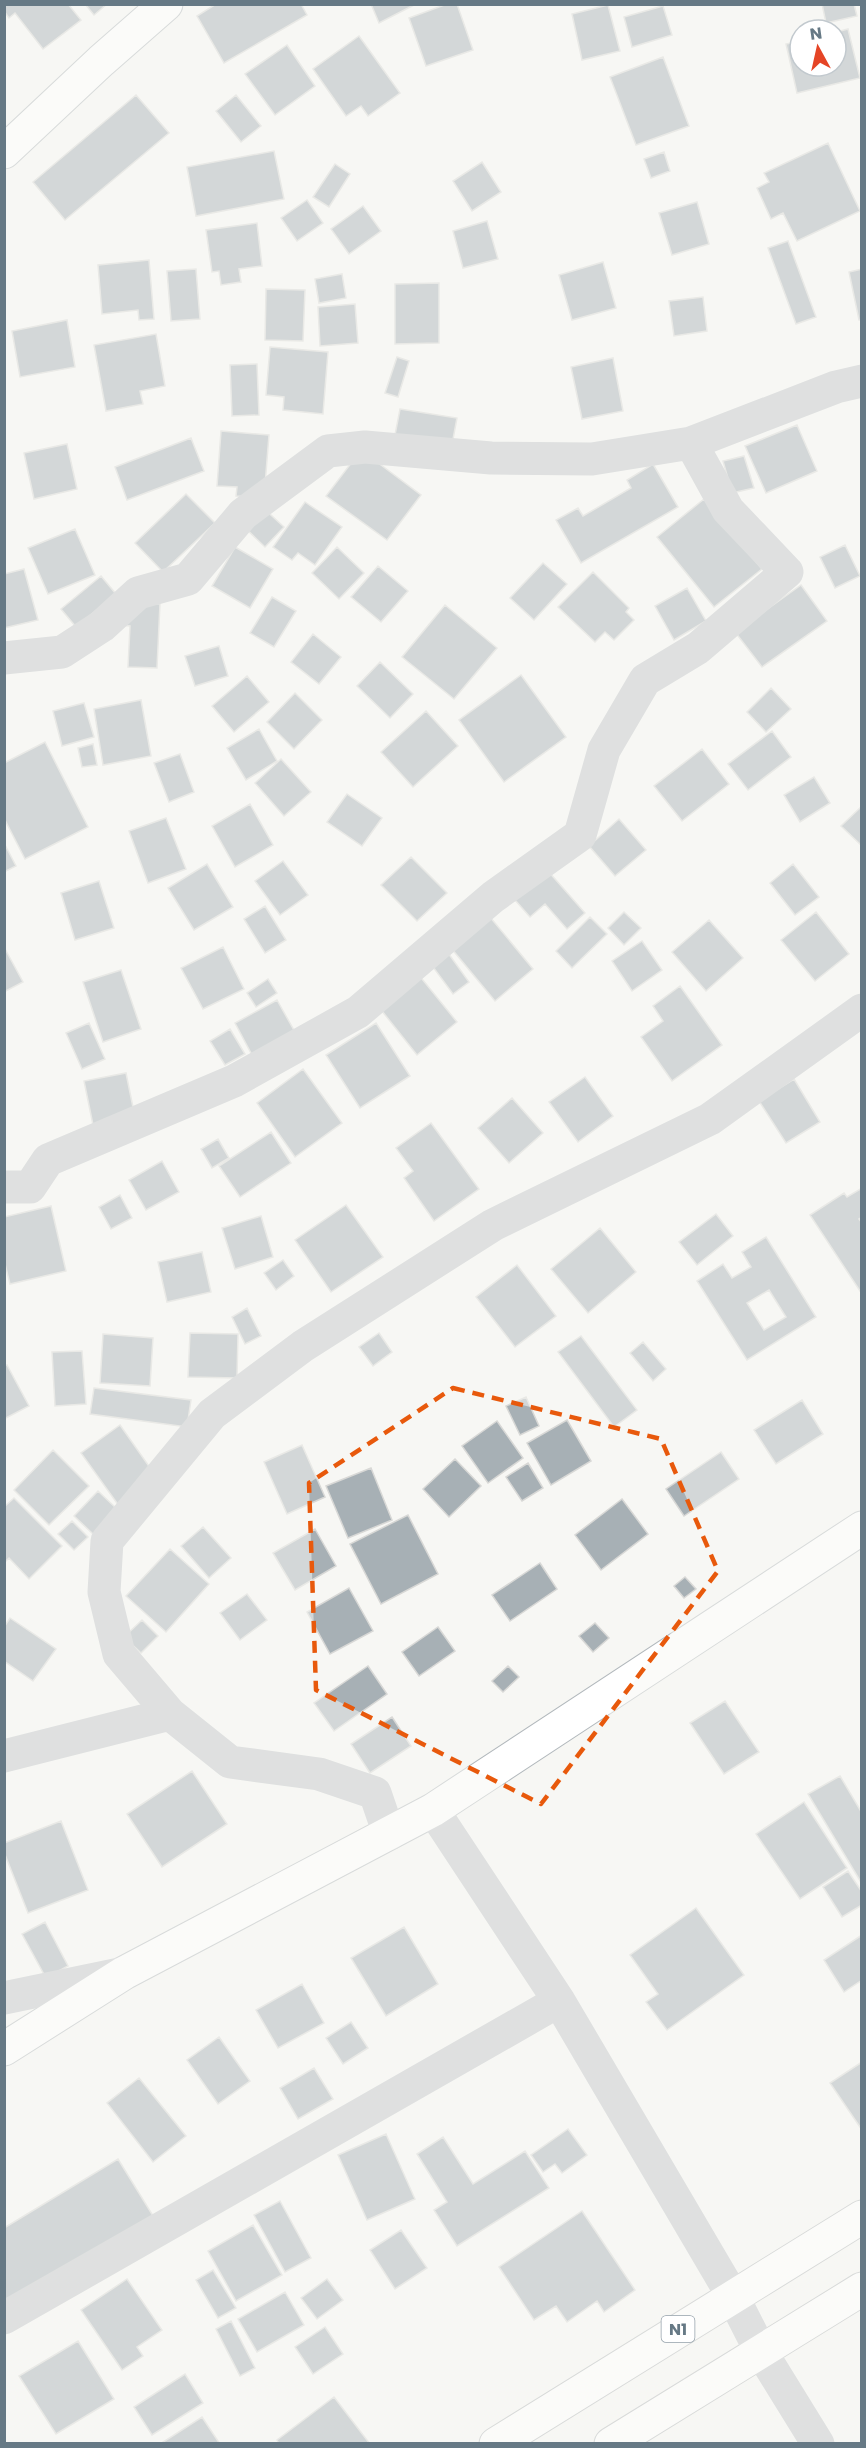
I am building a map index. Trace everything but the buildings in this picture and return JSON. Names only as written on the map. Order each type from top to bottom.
[{"type":"main road","points":[[4,152],[166,4]]},
{"type":"main road","points":[[4,2049],[124,1973],[433,1810],[861,1528]]},
{"type":"main road","name":"N1","points":[[496,2444],[732,2295],[861,2217]]},
{"type":"main road","points":[[611,2444],[861,2289]]},
{"type":"street","points":[[4,658],[62,652],[102,626],[138,592],[188,579],[243,514],[328,450],[365,447],[491,458],[592,459],[691,443],[836,387],[861,381]]},
{"type":"street","points":[[4,1188],[30,1187],[48,1160],[234,1081],[358,1012],[493,897],[580,835],[604,750],[645,680],[698,648],[787,572],[728,510],[691,443]]},
{"type":"street","points":[[389,1834],[375,1793],[320,1774],[230,1762],[170,1714],[119,1654],[104,1592],[106,1541],[212,1414],[303,1346],[493,1225],[710,1119],[861,1010]]},
{"type":"street","points":[[4,1756],[170,1714]]},
{"type":"street","points":[[433,1810],[559,2001],[732,2295],[760,2350],[818,2444]]},
{"type":"street","points":[[4,1998],[124,1973]]},
{"type":"street","points":[[4,2318],[559,2001]]},
{"type":"highlighted area","points":[[453,1388],[661,1439],[718,1571],[541,1804],[316,1690],[309,1483]]}]
